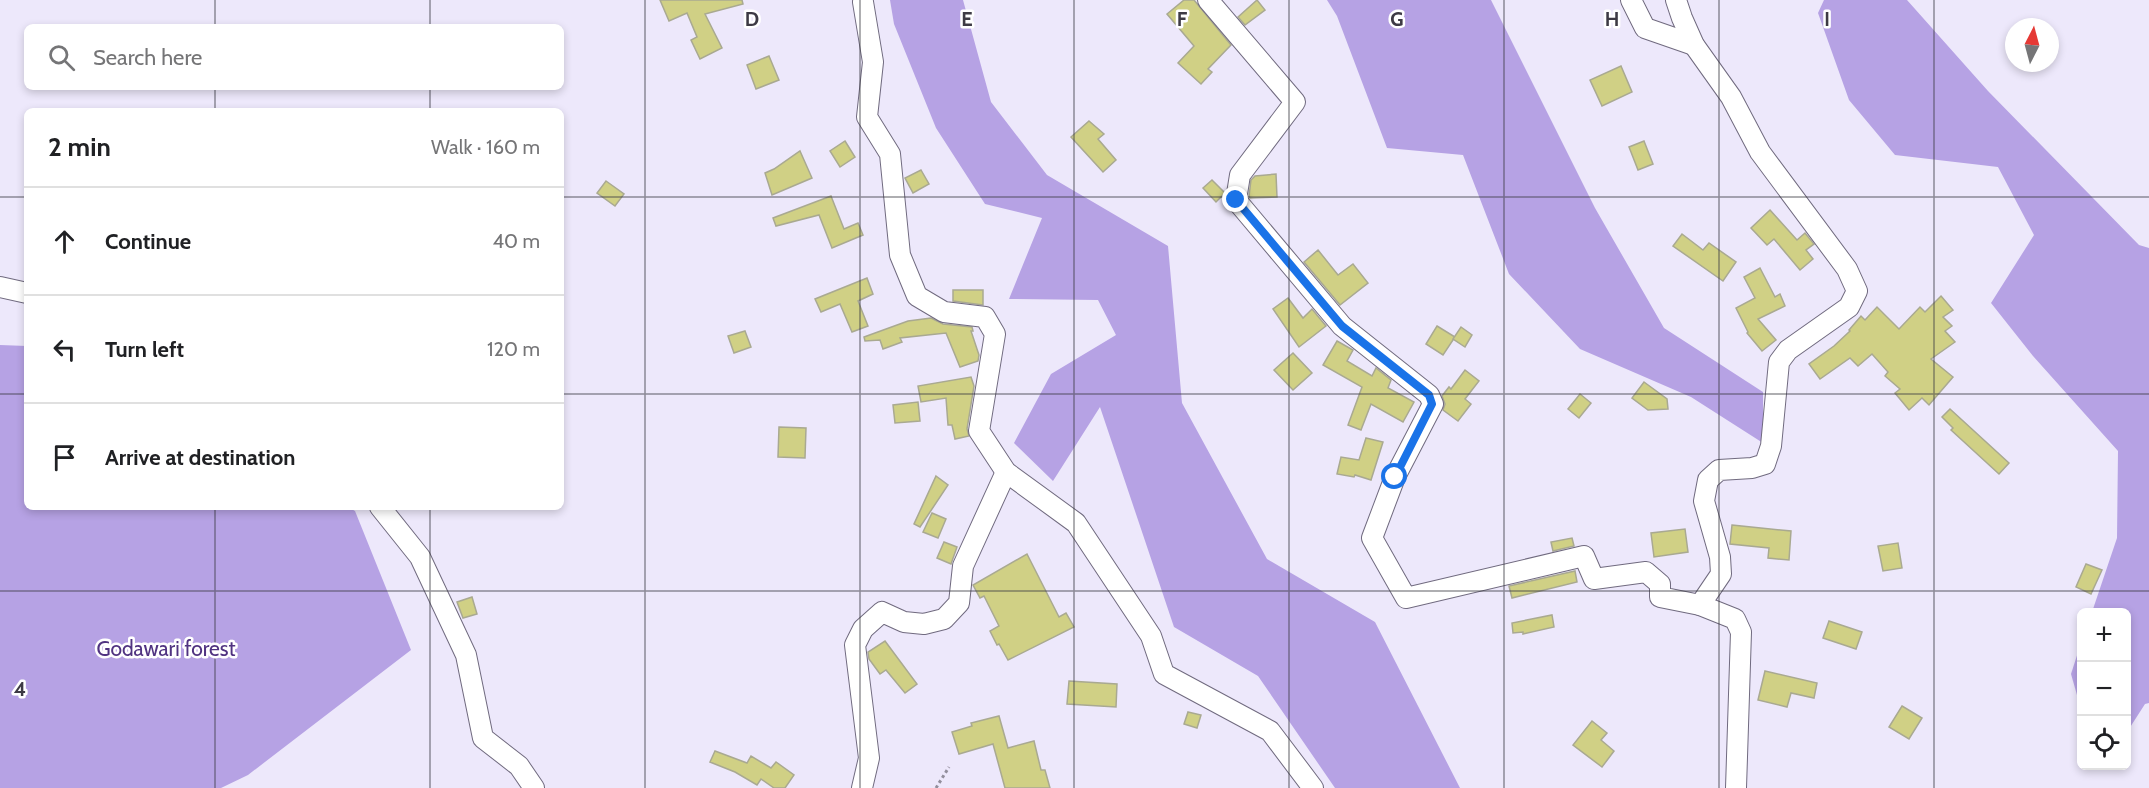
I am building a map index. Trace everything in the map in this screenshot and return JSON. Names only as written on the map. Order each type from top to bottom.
[{"type":"street","points":[[1208,0],[1295,102],[1240,175],[1236,200],[1342,326],[1429,395],[1432,404],[1395,477],[1372,538],[1406,598],[1584,556],[1594,579],[1646,572],[1660,584],[1660,597],[1700,605],[1735,619],[1741,632],[1736,788]]},
{"type":"street","points":[[1631,0],[1645,28],[1694,45]]},
{"type":"street","points":[[1676,0],[1694,45],[1731,96],[1760,152],[1847,269],[1857,291],[1849,307],[1788,350],[1779,362],[1771,446],[1765,464],[1752,468],[1719,470],[1708,480],[1704,501],[1720,557],[1721,574],[1700,605]]},
{"type":"street","points":[[863,2],[873,62],[867,117],[890,154],[900,255],[917,296],[944,312],[985,317],[995,334],[979,431],[1006,472],[1076,523],[1151,636],[1164,674],[1270,731],[1313,788]]},
{"type":"street","points":[[0,287],[24,292]]},
{"type":"street","points":[[862,788],[869,758],[855,645],[863,629],[882,612],[904,622],[924,624],[944,619],[959,603],[963,566],[1006,472]]},
{"type":"street","points":[[382,510],[420,556],[466,655],[483,738],[519,766],[534,788]]},
{"type":"path","points":[[936,788],[949,768]]},
{"type":"green space","points":[[890,0],[963,0],[991,102],[1047,175],[1168,246],[1182,403],[1267,559],[1375,622],[1460,788],[1335,788],[1258,676],[1174,627],[1100,407],[1053,481],[1014,443],[1051,374],[1116,335],[1098,300],[1009,299],[1042,218],[985,204],[936,128],[894,24]]},
{"type":"green space","points":[[1327,0],[1491,0],[1595,208],[1664,328],[1763,392],[1763,443],[1691,397],[1580,349],[1509,274],[1463,155],[1387,148],[1337,16]]},
{"type":"green space","points":[[1824,0],[1907,0],[1988,91],[2139,245],[2149,248],[2149,703],[2145,704],[2131,726],[2131,608],[2093,608],[2117,538],[2118,451],[2033,356],[1991,303],[2034,235],[1998,167],[1895,155],[1849,100],[1818,13]]},
{"type":"green space","name":"Godawari forest","points":[[0,345],[24,346],[24,510],[355,511],[411,650],[248,775],[221,788],[0,788]]},
{"type":"green space","points":[[2077,655],[2077,695],[2071,674]]},
{"type":"building","points":[[660,0],[742,0],[743,4],[705,14],[722,48],[700,59],[691,40],[697,37],[687,13],[669,21]]},
{"type":"building","points":[[1184,0],[1194,0],[1231,45],[1208,69],[1212,72],[1201,84],[1178,63],[1194,46],[1167,14]]},
{"type":"building","points":[[1257,0],[1265,10],[1245,25],[1238,17]]},
{"type":"building","points":[[769,56],[779,80],[756,89],[747,65]]},
{"type":"building","points":[[1621,66],[1632,92],[1602,106],[1590,80]]},
{"type":"building","points":[[1089,121],[1104,134],[1098,139],[1116,160],[1103,172],[1071,137]]},
{"type":"building","points":[[845,141],[855,157],[840,167],[830,151]]},
{"type":"building","points":[[1644,141],[1653,164],[1638,170],[1629,147]]},
{"type":"building","points":[[800,151],[812,178],[772,195],[765,173]]},
{"type":"building","points":[[921,170],[929,184],[913,193],[905,178]]},
{"type":"building","points":[[1276,174],[1277,197],[1250,198],[1251,180],[1255,176]]},
{"type":"building","points":[[1212,180],[1225,193],[1216,202],[1203,188]]},
{"type":"building","points":[[606,181],[624,194],[615,206],[597,193]]},
{"type":"building","points":[[831,196],[844,229],[858,223],[863,235],[832,248],[819,215],[776,226],[773,218]]},
{"type":"building","points":[[1770,210],[1797,240],[1805,233],[1814,244],[1806,250],[1813,259],[1800,270],[1774,239],[1767,245],[1751,228]]},
{"type":"building","points":[[1682,234],[1703,250],[1709,243],[1736,262],[1723,281],[1673,246]]},
{"type":"building","points":[[1318,250],[1338,275],[1353,264],[1368,283],[1340,305],[1304,262]]},
{"type":"building","points":[[1760,268],[1775,297],[1780,294],[1785,306],[1758,319],[1776,340],[1762,351],[1747,333],[1736,308],[1755,298],[1744,277]]},
{"type":"building","points":[[867,278],[873,294],[858,301],[868,326],[852,332],[840,304],[821,312],[815,299]]},
{"type":"building","points":[[953,290],[983,290],[983,305],[953,301]]},
{"type":"building","points":[[1941,296],[1953,310],[1943,317],[1952,326],[1945,331],[1955,342],[1931,359],[1953,377],[1929,405],[1922,398],[1909,410],[1895,393],[1900,389],[1885,376],[1888,372],[1872,354],[1858,366],[1850,358],[1820,379],[1809,364],[1834,346],[1850,331],[1861,316],[1865,320],[1877,307],[1899,329],[1920,307],[1925,312]]},
{"type":"building","points":[[1288,298],[1303,318],[1312,309],[1326,326],[1299,347],[1273,309]]},
{"type":"building","points":[[931,318],[943,324],[972,327],[973,331],[971,331],[979,355],[978,361],[960,367],[946,333],[900,338],[902,342],[883,349],[880,340],[865,341],[864,337],[908,321]]},
{"type":"building","points":[[1437,326],[1455,337],[1443,355],[1426,344]]},
{"type":"building","points":[[1461,327],[1472,335],[1465,347],[1453,339]]},
{"type":"building","points":[[745,331],[751,347],[734,353],[728,336]]},
{"type":"building","points":[[1337,341],[1353,350],[1347,361],[1372,376],[1376,368],[1391,380],[1388,388],[1414,402],[1403,422],[1371,404],[1361,430],[1348,425],[1362,387],[1323,365]]},
{"type":"building","points":[[1293,353],[1312,373],[1293,390],[1274,370]]},
{"type":"building","points":[[1465,370],[1479,381],[1465,399],[1471,404],[1458,421],[1443,410],[1445,404],[1442,396],[1449,387],[1451,389]]},
{"type":"building","points":[[971,377],[974,386],[967,429],[969,436],[955,439],[952,425],[948,425],[946,398],[921,402],[918,386]]},
{"type":"building","points":[[1644,382],[1667,399],[1668,409],[1648,410],[1632,398]]},
{"type":"building","points":[[1580,394],[1591,403],[1579,418],[1568,409]]},
{"type":"building","points":[[918,402],[920,421],[895,423],[893,405]]},
{"type":"building","points":[[1950,409],[2009,463],[1999,474],[1951,430],[1953,428],[1942,417]]},
{"type":"building","points":[[779,427],[806,428],[805,458],[778,457]]},
{"type":"building","points":[[1366,438],[1383,442],[1371,480],[1355,475],[1354,477],[1337,474],[1341,457],[1359,460]]},
{"type":"building","points":[[936,476],[948,485],[920,527],[914,524]]},
{"type":"building","points":[[932,513],[946,519],[938,538],[923,532]]},
{"type":"building","points":[[1732,525],[1791,531],[1789,560],[1768,558],[1769,548],[1730,544]]},
{"type":"building","points":[[1685,529],[1688,552],[1654,557],[1651,533]]},
{"type":"building","points":[[1572,538],[1574,546],[1553,551],[1551,542]]},
{"type":"building","points":[[944,542],[957,547],[951,564],[937,558]]},
{"type":"building","points":[[1898,543],[1902,568],[1883,571],[1878,546]]},
{"type":"building","points":[[1027,554],[1059,617],[1066,613],[1074,627],[1008,660],[990,631],[999,626],[984,596],[980,598],[973,585]]},
{"type":"building","points":[[2086,564],[2102,570],[2091,594],[2076,587]]},
{"type":"building","points":[[1575,571],[1577,582],[1512,598],[1509,586]]},
{"type":"building","points":[[472,597],[477,614],[463,618],[457,602]]},
{"type":"building","points":[[1552,615],[1554,627],[1523,634],[1523,632],[1513,633],[1512,623]]},
{"type":"building","points":[[1829,621],[1862,632],[1856,649],[1823,638]]},
{"type":"building","points":[[885,641],[917,684],[905,693],[886,670],[880,674],[869,659],[868,652]]},
{"type":"building","points":[[1765,671],[1817,683],[1814,698],[1791,693],[1787,707],[1758,700]]},
{"type":"building","points":[[1069,681],[1117,684],[1116,707],[1067,704]]},
{"type":"building","points":[[1902,706],[1922,718],[1909,739],[1889,727]]},
{"type":"building","points":[[1188,712],[1201,715],[1197,728],[1184,724]]},
{"type":"building","points":[[999,716],[1008,748],[1034,741],[1041,770],[1045,770],[1050,788],[1005,788],[993,744],[959,754],[952,732],[972,726],[971,723]]},
{"type":"building","points":[[1592,721],[1607,733],[1601,740],[1614,751],[1602,767],[1573,745]]},
{"type":"building","points":[[715,751],[747,763],[751,756],[771,768],[776,762],[794,775],[785,788],[774,788],[761,779],[757,785],[735,772],[710,762]]},
{"type":"route","points":[[1236,200],[1342,326],[1429,395],[1432,404],[1395,477]]}]
